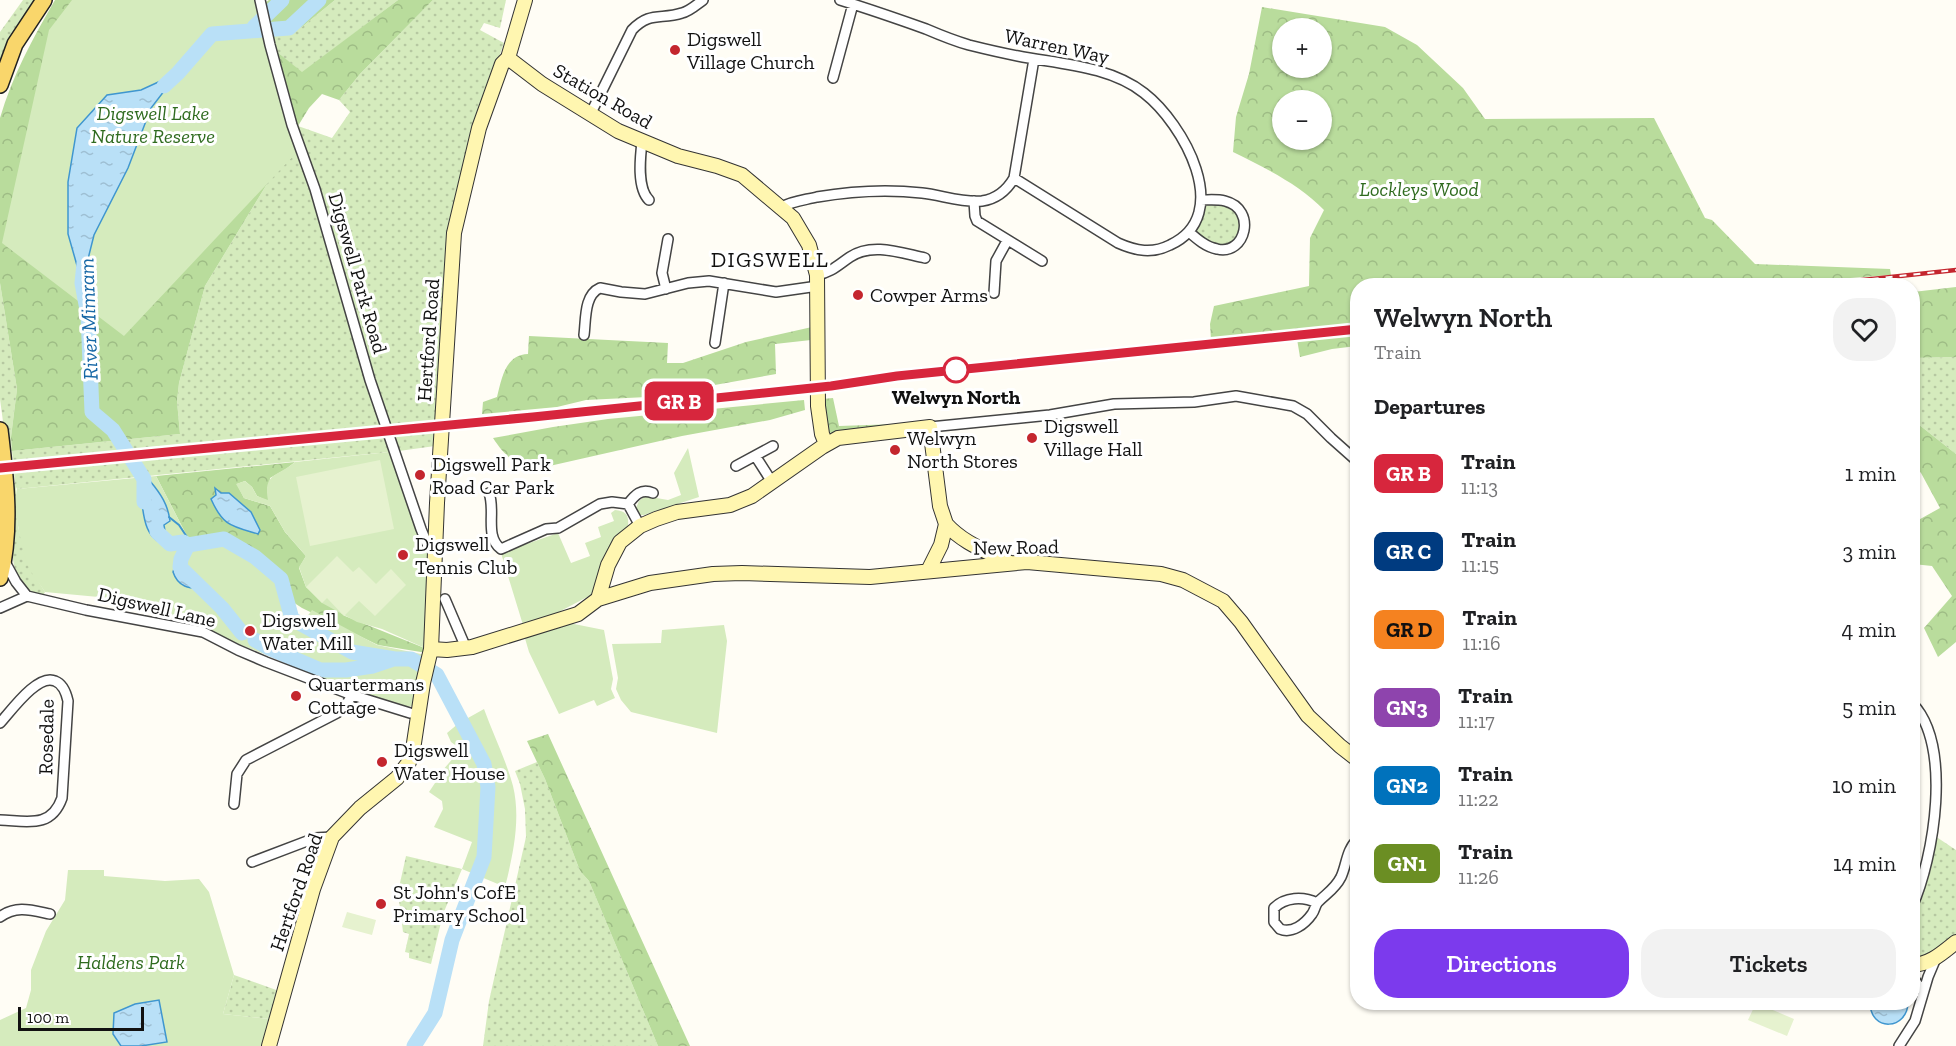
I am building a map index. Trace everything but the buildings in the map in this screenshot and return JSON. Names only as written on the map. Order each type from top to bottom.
[{"type":"main road","points":[[0,85],[15,44],[44,0]]},
{"type":"main road","points":[[0,430],[7,518],[4,560],[0,578]]},
{"type":"street","name":"Hertford Road","points":[[268,1046],[314,889],[332,837],[360,808],[397,778],[409,762],[414,743],[423,683],[431,649],[454,233],[483,115],[502,64],[508,58],[525,0]]},
{"type":"street","points":[[590,115],[632,30],[640,22],[651,17],[684,13],[703,0]]},
{"type":"street","name":"Warren Way","points":[[840,0],[967,44],[1114,76],[1130,83],[1157,104],[1179,131],[1186,144],[1199,180],[1201,200],[1198,217],[1189,232]]},
{"type":"street","name":"Digswell Park Road","points":[[260,3],[294,132],[315,189],[370,380],[421,529],[428,546],[435,550]]},
{"type":"street","points":[[833,78],[853,4]]},
{"type":"street","name":"Station Road","points":[[508,58],[530,76],[590,115],[642,142],[678,156],[742,175],[793,218],[805,236],[812,255],[817,281],[818,406],[822,435],[826,444]]},
{"type":"street","points":[[782,207],[820,197],[869,191],[924,193],[974,201],[985,201],[998,195],[1010,186],[1014,178],[1034,59]]},
{"type":"street","points":[[642,142],[642,184],[649,200]]},
{"type":"street","points":[[1014,178],[1128,248],[1146,251],[1172,245],[1189,232],[1206,245],[1221,250],[1234,245],[1244,233],[1244,218],[1234,205],[1218,200],[1201,200]]},
{"type":"street","points":[[974,201],[977,221],[1006,241],[1042,261]]},
{"type":"street","points":[[666,289],[662,273],[668,239]]},
{"type":"street","points":[[994,293],[996,261],[1006,241]]},
{"type":"street","points":[[584,335],[588,300],[596,289],[603,287],[638,294],[688,283],[709,281],[776,292],[817,281],[850,257],[867,249],[926,258]]},
{"type":"street","points":[[715,343],[724,283]]},
{"type":"street","points":[[598,600],[620,542],[640,526],[677,512],[730,505],[753,496],[826,444],[838,438],[1050,415],[1114,404],[1190,402],[1236,396],[1293,405],[1307,414],[1350,454]]},
{"type":"street","points":[[930,427],[940,506],[946,524],[957,536],[969,544],[1011,564]]},
{"type":"street","points":[[736,466],[773,446]]},
{"type":"street","points":[[756,457],[772,482]]},
{"type":"street","points":[[628,504],[639,492],[648,490],[653,493]]},
{"type":"street","points":[[489,493],[493,503],[492,537],[501,549],[546,529],[558,528],[600,504],[612,502],[628,504]]},
{"type":"street","points":[[628,504],[640,526]]},
{"type":"street","points":[[928,571],[938,551],[946,524]]},
{"type":"street","points":[[0,608],[27,596],[4,560]]},
{"type":"street","name":"New Road","points":[[431,649],[466,648],[572,616],[598,600],[650,583],[713,574],[870,577],[1027,562],[1161,574],[1183,580],[1223,601],[1241,622],[1308,716],[1350,754]]},
{"type":"street","name":"Digswell Lane","points":[[27,596],[203,632],[238,650],[352,694],[410,713]]},
{"type":"street","points":[[445,599],[466,648]]},
{"type":"street","name":"Rosedale","points":[[0,723],[39,682],[51,679],[62,685],[65,690],[68,700],[62,798],[59,808],[52,816],[42,821],[0,820]]},
{"type":"street","points":[[234,804],[237,774],[246,760],[337,713],[346,705],[352,694]]},
{"type":"street","points":[[1920,712],[1930,733],[1936,769],[1932,836],[1920,889]]},
{"type":"street","points":[[252,862],[315,838],[332,837]]},
{"type":"street","points":[[1317,903],[1305,899],[1284,901],[1274,908],[1274,922],[1284,931],[1295,929],[1310,917],[1317,903],[1334,889],[1350,851]]},
{"type":"street","points":[[0,917],[7,911],[18,909],[50,914]]},
{"type":"street","points":[[1920,964],[1936,957],[1956,942]]},
{"type":"street","points":[[1920,1002],[1936,957]]},
{"type":"street","points":[[1920,988],[1923,992]]},
{"type":"street","points":[[1899,1046],[1915,1020],[1918,1010]]},
{"type":"green space","points":[[23,0],[42,0],[0,76],[0,32]]},
{"type":"green space","name":"Digswell Lake Nature Reserve","points":[[55,0],[257,0],[274,75],[296,153],[270,179],[205,286],[179,383],[177,401],[180,434],[12,451],[11,437],[17,389],[0,283],[0,118],[17,72]]},
{"type":"green space","name":"Digswell Lake Nature Reserve","points":[[72,0],[257,0],[274,75],[296,153],[124,336],[2,243],[49,30]]},
{"type":"green space","points":[[269,0],[335,0],[302,27],[273,33],[266,2]]},
{"type":"green space","points":[[335,0],[398,0],[302,73],[276,51],[273,33],[302,27]]},
{"type":"green space","points":[[398,0],[433,0],[360,74],[339,100],[322,94],[309,108],[298,126],[287,97],[276,51],[302,72]]},
{"type":"green space","points":[[433,0],[506,0],[500,28],[484,23],[480,30],[504,43],[476,122],[459,181],[450,235],[435,446],[399,451],[374,379],[298,126],[332,138],[350,112],[339,100],[360,74]]},
{"type":"green space","name":"Lockleys Wood","points":[[1262,7],[1330,18],[1272,18],[1272,78],[1332,78],[1332,18],[1385,27],[1417,45],[1463,88],[1485,119],[1654,118],[1705,218],[1712,220],[1755,264],[1890,269],[1891,275],[1850,278],[1350,278],[1350,347],[1300,357],[1296,333],[1211,340],[1210,324],[1214,306],[1309,286],[1310,238],[1324,210],[1293,184],[1233,152],[1236,117],[1249,74]]},
{"type":"green space","points":[[296,153],[312,194],[389,452],[17,489],[16,487],[18,527],[30,568],[45,592],[43,596],[32,592],[19,579],[13,561],[11,484],[15,483],[12,451],[180,434],[177,401],[179,383],[205,286],[270,179]]},
{"type":"green space","points":[[1218,203],[1232,207],[1241,222],[1236,238],[1220,245],[1209,242],[1196,232],[1204,206]]},
{"type":"green space","points":[[0,283],[17,389],[11,437],[12,451],[7,452],[0,399]]},
{"type":"green space","points":[[1956,287],[1956,357],[1920,358],[1920,291]]},
{"type":"green space","points":[[812,327],[811,340],[775,344],[776,374],[647,397],[586,400],[557,407],[482,414],[483,402],[497,397],[509,363],[520,355],[528,354],[529,336],[668,343],[667,363],[683,363],[746,342]]},
{"type":"green space","points":[[1956,357],[1956,454],[1920,426],[1920,358]]},
{"type":"green space","points":[[833,398],[839,426],[897,424],[897,427],[834,435],[825,429],[822,399]]},
{"type":"green space","points":[[804,400],[805,410],[770,420],[682,436],[545,467],[514,461],[493,438],[608,419]]},
{"type":"green space","points":[[1920,426],[1956,454],[1956,642],[1938,657],[1924,628],[1952,596],[1932,566],[1920,565],[1920,519],[1940,508],[1921,473]]},
{"type":"green space","points":[[688,448],[699,497],[640,515],[636,508],[645,496],[668,500],[681,495],[674,473]]},
{"type":"green space","points":[[389,452],[432,567],[427,649],[382,629],[357,622],[322,603],[306,587],[299,567],[306,556],[285,532],[270,506],[244,498],[236,484],[245,481],[257,496],[268,500],[267,491],[270,480],[295,462]]},
{"type":"green space","points":[[380,460],[394,529],[310,546],[296,477]]},
{"type":"green space","points":[[295,462],[270,478],[268,501],[257,496],[245,481],[237,484],[244,498],[270,506],[285,532],[306,556],[299,568],[306,587],[345,616],[427,649],[427,653],[378,645],[302,608],[188,538],[156,476]]},
{"type":"green space","points":[[156,476],[188,538],[224,541],[254,559],[280,580],[291,620],[300,626],[312,610],[377,645],[426,655],[414,706],[399,707],[351,692],[283,661],[120,599],[45,592],[29,568],[23,550],[17,518],[17,489]]},
{"type":"green space","points":[[615,510],[626,515],[628,527],[591,595],[553,615],[523,625],[501,553],[558,533],[571,563],[590,556],[585,543],[601,537],[598,527],[614,521],[611,513]]},
{"type":"green space","points":[[337,556],[353,572],[359,567],[376,584],[391,569],[406,585],[375,616],[359,601],[344,616],[327,598],[322,603],[306,587]]},
{"type":"green space","points":[[569,623],[604,630],[613,679],[611,689],[615,698],[597,706],[594,700],[559,714],[529,652],[524,635]]},
{"type":"green space","points":[[724,625],[727,641],[717,733],[631,712],[621,700],[616,689],[618,678],[612,644],[661,643],[662,630]]},
{"type":"green space","points":[[484,709],[507,767],[515,799],[515,837],[505,887],[462,869],[472,842],[434,827],[443,809],[442,801],[429,792],[437,780],[443,782],[447,776],[442,771],[455,756],[453,754],[458,747],[451,742],[447,733],[459,723]]},
{"type":"green space","points":[[548,734],[690,1046],[658,1046],[589,881],[580,871],[545,779],[527,741]]},
{"type":"green space","points":[[537,762],[580,871],[589,881],[658,1046],[483,1046],[489,1001],[526,837],[525,809],[515,771]]},
{"type":"green space","points":[[1932,837],[1938,838],[1956,850],[1956,942],[1920,961],[1920,881]]},
{"type":"green space","points":[[406,856],[462,869],[443,914],[431,964],[409,958],[409,953],[405,952],[409,934],[403,932],[398,892]]},
{"type":"green space","name":"Haldens Park","points":[[68,870],[104,870],[104,876],[165,881],[199,879],[209,892],[234,975],[223,1014],[270,1019],[262,1046],[0,1046],[0,1020],[26,1008],[31,990],[31,970],[46,931],[65,900]]},
{"type":"green space","points":[[347,912],[376,920],[372,935],[342,927]]},
{"type":"green space","points":[[234,975],[279,991],[270,1019],[223,1014]]},
{"type":"green space","points":[[1753,1010],[1773,1010],[1794,1019],[1787,1036],[1748,1020]]},
{"type":"water","points":[[178,73],[151,108],[128,168],[94,235],[82,283],[68,234],[68,182],[77,128],[107,95],[141,90]]},
{"type":"water","points":[[150,481],[161,495],[168,510],[170,521],[164,525],[166,537],[171,544],[161,543],[154,538],[145,523],[140,485]]},
{"type":"water","points":[[215,488],[221,493],[229,493],[251,512],[260,530],[258,534],[234,527],[224,520],[211,499],[216,495]]},
{"type":"water","points":[[177,559],[181,559],[182,563],[205,586],[203,588],[189,587],[178,581],[173,572]]},
{"type":"water","points":[[159,1000],[167,1042],[121,1046],[113,1034],[114,1013],[135,1004]]},
{"type":"water","points":[[1872,1010],[1906,1010],[1902,1018],[1889,1024],[1876,1019]]},
{"type":"waterway","points":[[254,27],[282,0]]},
{"type":"waterway","name":"River Mimram","points":[[164,86],[212,34],[289,28],[319,0]]},
{"type":"waterway","name":"River Mimram","points":[[84,263],[82,283],[88,315],[92,412],[113,430],[144,479],[144,502]]},
{"type":"waterway","points":[[169,517],[179,525],[189,540],[188,545]]},
{"type":"waterway","name":"River Mimram","points":[[157,532],[170,544],[183,542],[188,545],[224,539],[255,557],[281,579],[292,619],[352,652],[395,659],[411,659],[437,675],[484,764],[488,787],[484,857],[452,940],[435,1013],[414,1046]]},
{"type":"waterway","name":"River Mimram","points":[[188,545],[180,567],[222,608],[242,633]]},
{"type":"waterway","name":"River Mimram","points":[[255,640],[320,670],[346,670],[373,666],[391,660]]},
{"type":"railway","points":[[1881,278],[1956,270]]},
{"type":"railway","points":[[0,468],[322,437],[1286,336]]},
{"type":"train","points":[[0,468],[533,417],[831,386],[897,376],[1350,330]]},
{"type":"place","name":"Digswell Village Church","points":[[675,50]]},
{"type":"place","name":"Cowper Arms","points":[[858,295]]},
{"type":"place","name":"Welwyn North","points":[[956,370]]},
{"type":"place","name":"Digswell Village Hall","points":[[1032,438]]},
{"type":"place","name":"Welwyn North Stores","points":[[895,450]]},
{"type":"place","name":"Digswell Park Road Car Park","points":[[420,475]]},
{"type":"place","name":"Digswell Tennis Club","points":[[403,555]]},
{"type":"place","name":"Digswell Water Mill","points":[[250,631]]},
{"type":"place","name":"Quartermans Cottage","points":[[296,696]]},
{"type":"place","name":"Digswell Water House","points":[[382,762]]},
{"type":"place","name":"St John's CofE Primary School","points":[[381,904]]},
{"type":"district","name":"DIGSWELL","points":[[770,259]]}]
